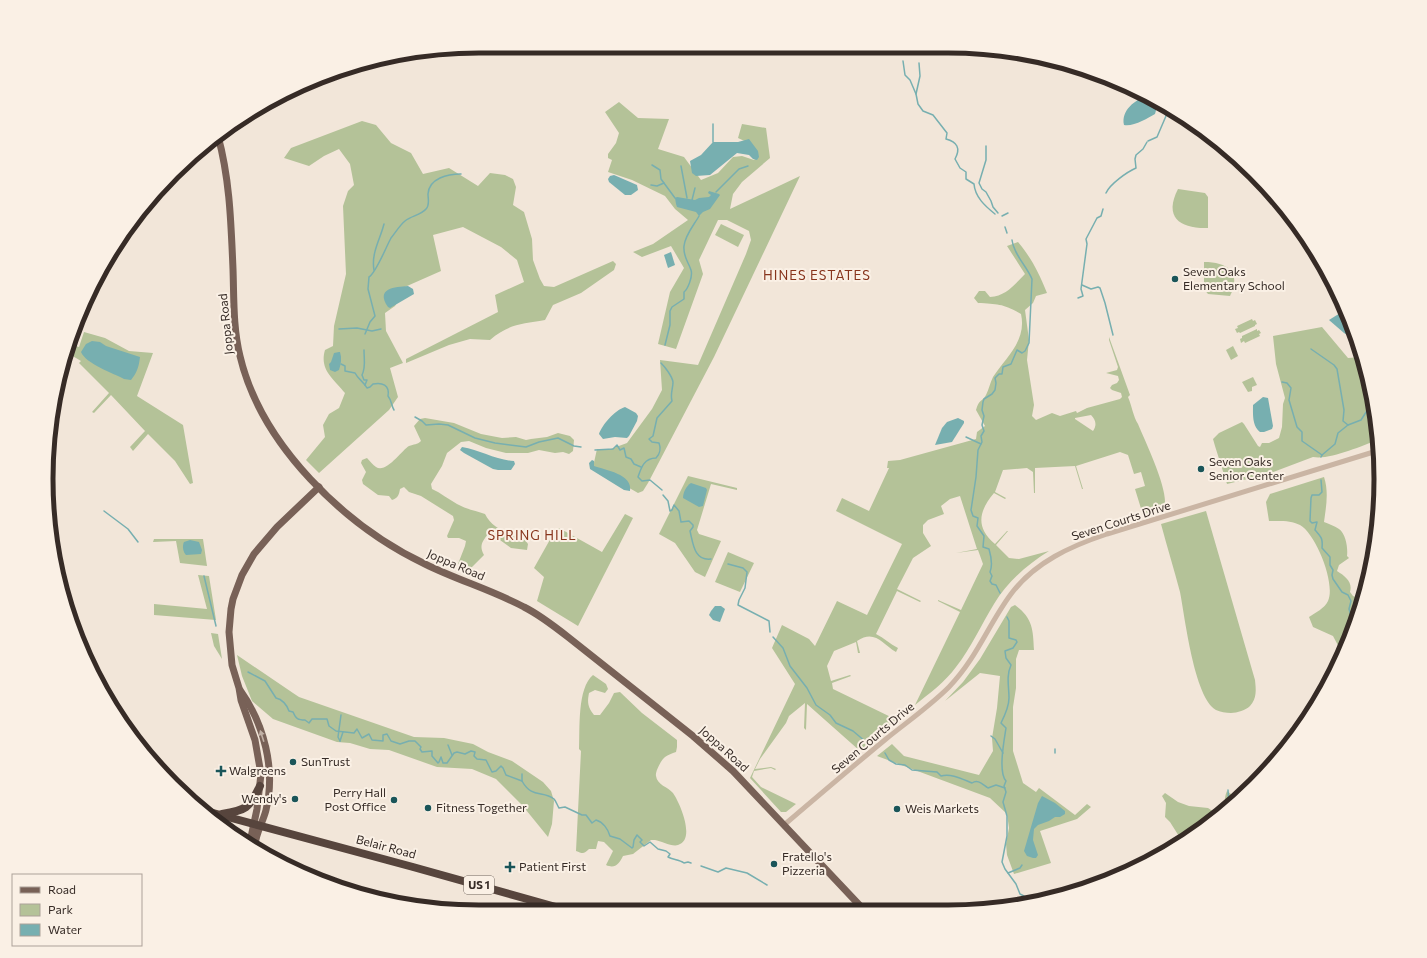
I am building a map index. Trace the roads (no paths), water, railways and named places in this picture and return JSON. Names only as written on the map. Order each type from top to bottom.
[{"type":"highway","points":[[218,815],[245,808],[253,800],[260,786]]},
{"type":"highway","name":"Belair Road","points":[[218,815],[548,905]]},
{"type":"main road","name":"Joppa Road","points":[[219,141],[225,163],[229,194],[235,324],[243,366],[255,398],[272,429],[291,454],[319,487],[361,524],[403,553],[434,569],[513,602],[548,622],[712,753],[740,778],[860,905]]},
{"type":"main road","points":[[256,842],[260,786],[258,751],[241,700],[232,665],[229,632],[231,609],[238,585],[247,565],[262,544],[277,527],[319,487]]},
{"type":"main road","points":[[239,688],[246,698],[256,719],[265,744],[267,758],[269,786],[266,809],[251,839]]},
{"type":"street","name":"Seven Courts Drive","points":[[784,825],[948,687],[972,660],[1011,593],[1032,573],[1055,556],[1082,542],[1373,452]]},
{"type":"water","points":[[1140,99],[1157,108],[1155,114],[1136,123],[1124,125],[1127,110]]},
{"type":"water","points":[[749,139],[758,151],[759,157],[757,160],[753,159],[749,155],[737,153],[710,175],[696,176],[692,173],[690,161],[701,155],[713,142],[738,142]]},
{"type":"water","points":[[614,175],[637,185],[638,190],[631,195],[625,195],[609,182],[608,179],[610,176]]},
{"type":"water","points":[[709,191],[720,195],[710,209],[703,212],[699,216],[696,212],[677,207],[675,198],[677,197],[695,200],[709,197],[711,195],[708,193]]},
{"type":"water","points":[[671,252],[675,265],[668,268],[664,255]]},
{"type":"water","points":[[408,286],[413,289],[414,294],[390,308],[388,307],[384,296],[385,292],[393,288]]},
{"type":"water","points":[[1340,313],[1349,336],[1344,333],[1329,320]]},
{"type":"water","points":[[92,341],[100,342],[106,346],[140,357],[135,375],[131,380],[124,379],[100,368],[84,356],[81,352],[86,344]]},
{"type":"water","points":[[340,352],[341,361],[339,370],[335,372],[330,370],[329,364],[334,353]]},
{"type":"water","points":[[1263,397],[1268,398],[1273,426],[1272,429],[1260,432],[1254,423],[1253,405]]},
{"type":"water","points":[[625,407],[636,413],[638,416],[629,436],[627,438],[615,437],[603,439],[599,434],[603,426],[613,414]]},
{"type":"water","points":[[958,418],[964,421],[964,423],[952,442],[935,445],[942,428],[947,422]]},
{"type":"water","points":[[462,447],[501,459],[514,461],[515,464],[511,470],[493,469],[464,453],[460,450]]},
{"type":"water","points":[[592,460],[594,461],[594,466],[611,471],[627,480],[630,485],[630,491],[624,490],[590,469],[589,463]]},
{"type":"water","points":[[691,483],[706,488],[707,490],[703,506],[699,507],[683,498],[685,490]]},
{"type":"water","points":[[190,540],[199,542],[202,550],[201,554],[185,554],[183,544],[184,542]]},
{"type":"water","points":[[715,606],[721,606],[725,609],[720,622],[713,620],[709,615]]},
{"type":"water","points":[[1042,796],[1055,803],[1065,811],[1065,814],[1038,825],[1034,829],[1033,840],[1038,855],[1036,858],[1033,858],[1027,856],[1024,851],[1038,803]]},
{"type":"waterway","points":[[903,61],[905,75],[910,80],[916,94]]},
{"type":"waterway","points":[[919,63],[920,76],[916,94],[918,104],[923,111],[933,115],[947,133],[946,139],[953,142],[957,146],[958,152],[955,159],[960,168],[966,172],[966,179],[974,184],[978,197],[995,214]]},
{"type":"waterway","points":[[1148,141],[1157,137],[1166,113]]},
{"type":"waterway","points":[[713,124],[713,142]]},
{"type":"waterway","points":[[1106,193],[1119,179],[1136,168],[1136,155],[1143,149],[1147,142]]},
{"type":"waterway","points":[[986,146],[986,160],[979,183],[998,213]]},
{"type":"waterway","points":[[652,165],[660,170],[661,179],[675,198]]},
{"type":"waterway","points":[[681,166],[687,198]]},
{"type":"waterway","points":[[716,192],[739,169],[748,166]]},
{"type":"waterway","points":[[365,334],[370,322],[375,316],[368,289],[369,277],[378,265],[391,238],[405,221],[424,211],[428,204],[429,189],[435,181],[445,176],[461,174]]},
{"type":"waterway","points":[[651,185],[657,186],[664,183]]},
{"type":"waterway","points":[[692,200],[695,188]]},
{"type":"waterway","points":[[1078,298],[1083,296],[1081,289],[1087,244],[1086,239],[1097,218],[1101,216],[1103,209]]},
{"type":"waterway","points":[[1002,216],[1008,213]]},
{"type":"waterway","points":[[665,345],[670,325],[670,311],[672,307],[684,299],[684,292],[691,279],[691,270],[685,256],[684,246],[688,234],[699,216]]},
{"type":"waterway","points":[[374,270],[373,264],[375,252],[384,224]]},
{"type":"waterway","points":[[1005,227],[1007,233]]},
{"type":"waterway","points":[[1000,593],[996,585],[992,584],[990,581],[992,576],[990,572],[992,563],[990,552],[989,549],[983,547],[984,536],[977,526],[978,518],[973,516],[971,510],[978,450],[982,442],[981,436],[984,431],[982,425],[984,416],[982,410],[984,399],[995,390],[995,378],[999,374],[1002,374],[1003,367],[1011,364],[1017,350],[1022,353],[1025,351],[1029,343],[1032,279],[1015,250],[1012,240]]},
{"type":"waterway","points":[[1082,285],[1091,289],[1098,287],[1100,288],[1113,335]]},
{"type":"waterway","points":[[339,329],[357,328],[372,331],[381,329]]},
{"type":"waterway","points":[[1311,349],[1334,365],[1337,369],[1344,410],[1343,421],[1348,425]]},
{"type":"waterway","points":[[364,350],[364,366],[362,375],[364,380],[367,380],[365,385]]},
{"type":"waterway","points":[[661,363],[673,382],[671,396],[672,401],[657,418],[653,436],[649,439],[652,442],[659,443],[660,449],[658,455],[656,458],[652,458],[646,462],[638,477],[642,481],[650,480],[662,490]]},
{"type":"waterway","points":[[341,364],[345,366],[345,371],[355,373],[367,388],[373,384],[379,383],[385,385],[388,389],[388,396],[394,410]]},
{"type":"waterway","points":[[1282,382],[1287,383],[1291,388],[1289,400],[1297,427],[1302,432],[1302,441],[1322,455]]},
{"type":"waterway","points":[[1321,457],[1335,444],[1338,433],[1348,425],[1361,420],[1368,409]]},
{"type":"waterway","points":[[415,417],[426,425],[448,425],[475,438],[495,443],[526,447],[539,442],[558,438],[574,446],[581,447]]},
{"type":"waterway","points":[[966,437],[981,444]]},
{"type":"waterway","points":[[595,450],[613,449],[617,445],[620,450],[624,448],[626,457],[631,459],[634,464],[641,467]]},
{"type":"waterway","points":[[1321,480],[1322,492],[1319,495],[1312,495],[1311,498],[1310,521],[1312,523],[1317,522],[1315,530],[1321,538],[1322,548],[1330,557],[1330,565],[1333,570],[1333,579],[1342,592],[1348,595],[1351,601],[1349,609],[1351,616]]},
{"type":"waterway","points":[[663,495],[668,501],[670,511],[674,505],[679,511],[681,522],[689,521],[693,525],[690,531],[695,550],[701,557],[711,559]]},
{"type":"waterway","points":[[104,511],[128,529],[138,542]]},
{"type":"waterway","points":[[728,564],[743,568],[747,572],[745,588],[738,605],[769,621],[770,632]]},
{"type":"waterway","points":[[204,576],[216,626]]},
{"type":"waterway","points":[[1007,617],[1009,621],[1009,638],[1016,640],[1017,642],[1013,648],[1005,651],[1006,658],[1011,665],[1008,677],[1008,705],[1001,723],[1006,728],[1002,771],[1006,781],[1004,786],[1006,792],[1003,802],[1007,816],[1007,836],[1002,862],[1005,869],[1016,884],[1020,894],[1025,898]]},
{"type":"waterway","points":[[773,637],[783,648],[790,666],[807,688],[816,705],[830,715],[836,723],[853,731],[866,742]]},
{"type":"waterway","points":[[248,672],[265,681],[276,698],[282,701],[289,711],[293,712],[296,718],[305,720],[309,723],[312,719],[327,719],[329,726],[336,731],[354,733],[357,729],[362,738],[369,734],[372,740],[383,741],[383,735],[387,734],[391,741],[400,744],[415,741],[421,747],[420,749],[422,752],[432,751],[432,756],[438,763],[441,757],[443,763],[447,763],[454,753],[457,752],[465,754],[471,751],[475,752],[474,756],[477,759],[486,760],[492,772],[496,771],[501,766],[506,775],[522,781],[530,790],[550,796],[555,800],[559,808],[565,807],[582,815],[586,815],[592,823],[596,820],[601,822],[605,826],[610,836],[620,839],[632,848],[637,835],[642,840],[640,842],[644,846],[650,842],[658,849],[666,851],[670,854],[668,857],[684,863],[691,863]]},
{"type":"waterway","points":[[340,741],[338,737],[341,715]]},
{"type":"waterway","points":[[340,741],[343,732]]},
{"type":"waterway","points":[[991,736],[995,739],[1003,753]]},
{"type":"waterway","points":[[448,745],[452,755]]},
{"type":"waterway","points":[[885,753],[889,760],[896,764],[905,765],[912,770],[937,772],[941,776],[953,776],[972,783],[978,782],[988,788],[996,785],[1005,788]]},
{"type":"waterway","points":[[522,774],[522,781]]},
{"type":"waterway","points":[[1228,790],[1229,799]]},
{"type":"waterway","points":[[1008,873],[1020,868],[1022,865]]},
{"type":"waterway","points":[[701,866],[718,872],[726,868],[747,873],[767,885]]},
{"type":"place","name":"Seven Oaks Elementary School","points":[[1175,279]]},
{"type":"place","name":"Seven Oaks Senior Center","points":[[1201,469]]},
{"type":"place","name":"SunTrust","points":[[293,762]]},
{"type":"place","name":"Walgreens","points":[[221,771]]},
{"type":"place","name":"Wendy's","points":[[295,799]]},
{"type":"place","name":"Perry Hall Post Office","points":[[394,800]]},
{"type":"place","name":"Fitness Together","points":[[428,808]]},
{"type":"place","name":"Weis Markets","points":[[897,809]]},
{"type":"place","name":"Fratello's Pizzeria","points":[[774,864]]},
{"type":"place","name":"Patient First","points":[[510,867]]},
{"type":"district","name":"HINES ESTATES","points":[[817,275]]},
{"type":"district","name":"SPRING HILL","points":[[532,535]]}]
